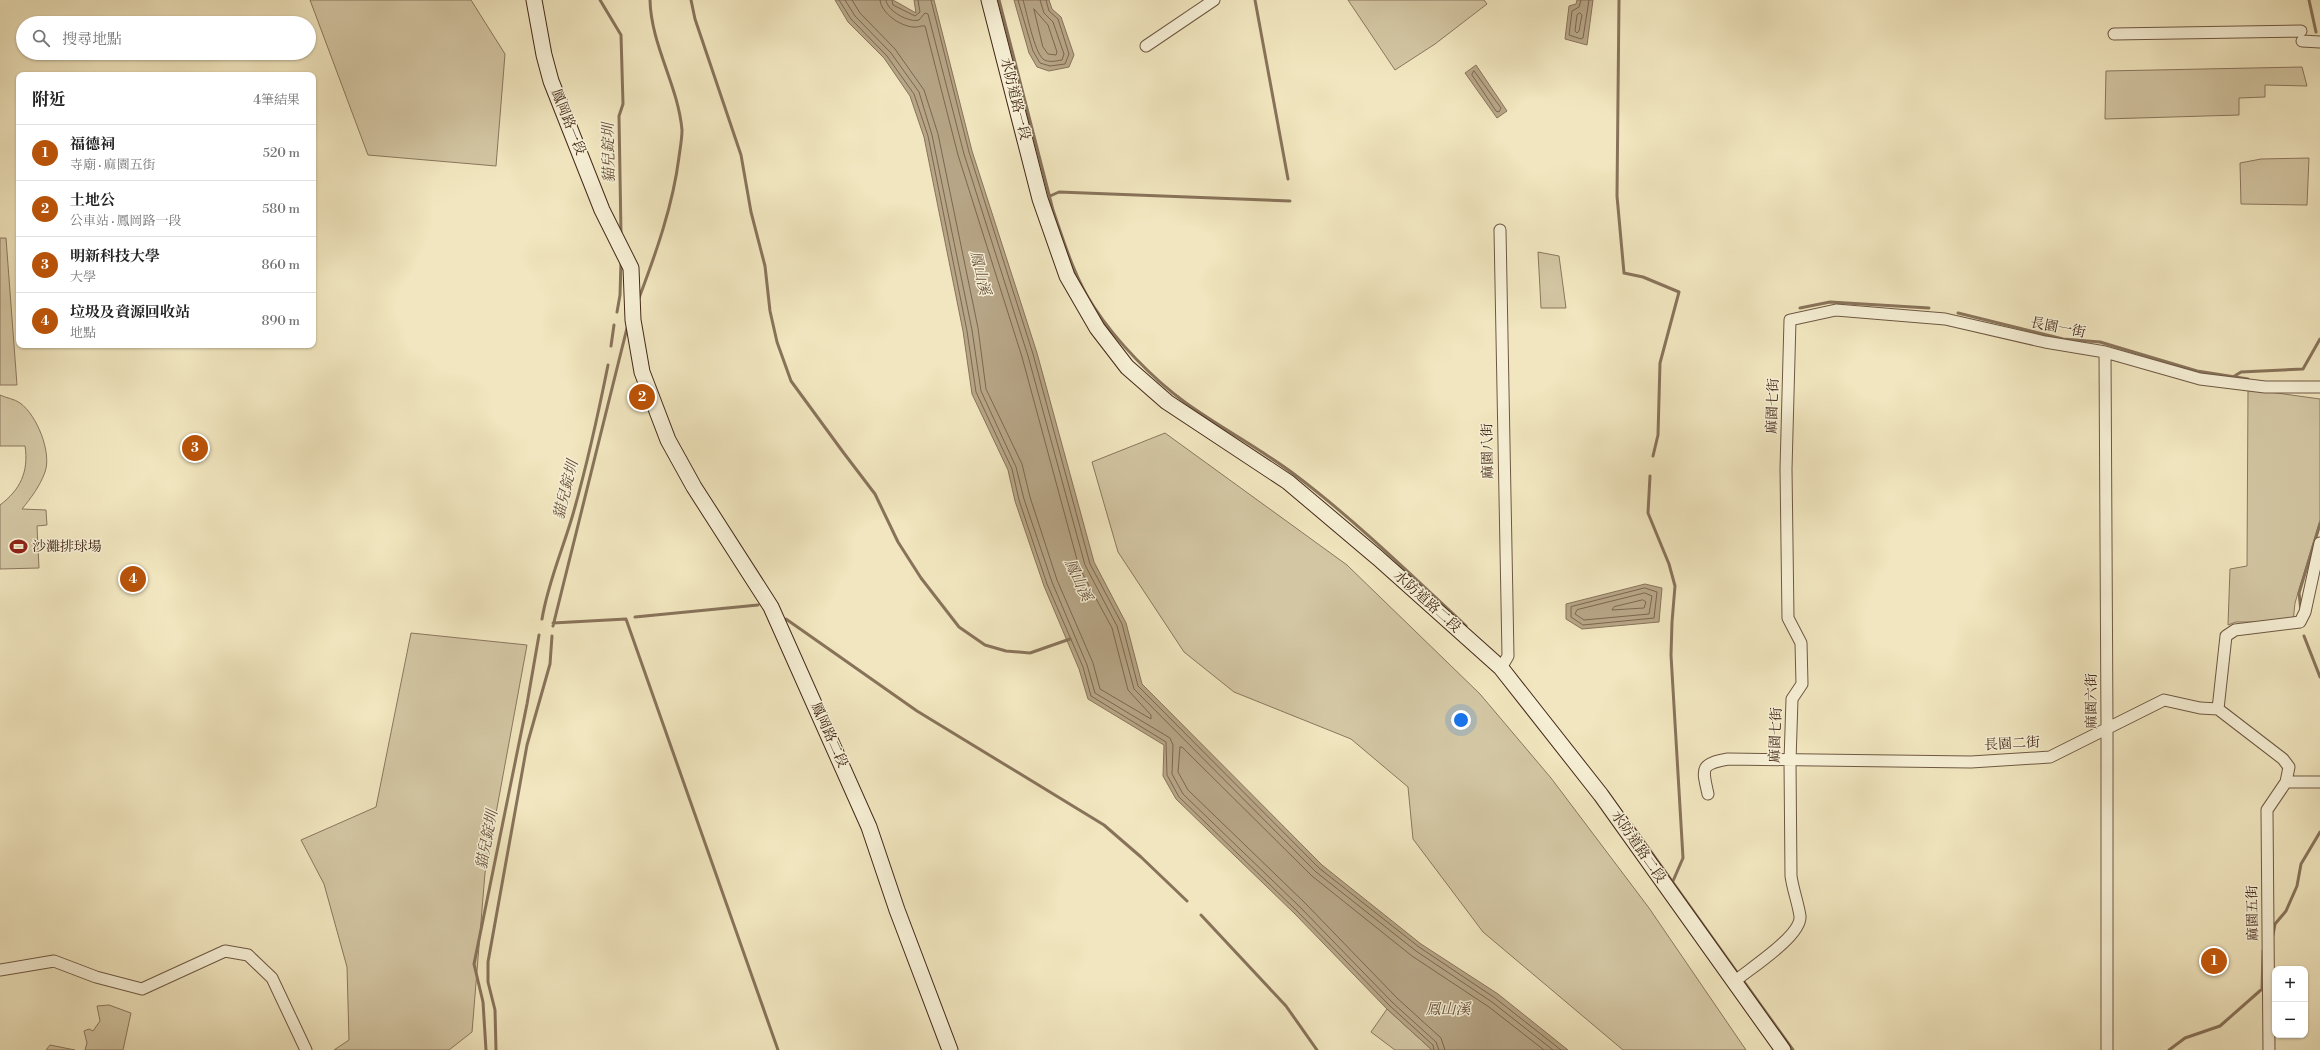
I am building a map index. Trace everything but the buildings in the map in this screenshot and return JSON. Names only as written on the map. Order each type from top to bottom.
[{"type":"street","name":"鳳岡路一段","points":[[534,0],[544,55],[551,81],[602,210],[631,268],[634,320],[642,372],[668,440]]},
{"type":"street","name":"水防道路一段","points":[[989,0],[1040,198]]},
{"type":"street","points":[[1146,46],[1214,0]]},
{"type":"street","points":[[2114,34],[2302,36],[2320,42]]},
{"type":"street","name":"水防道路二段","points":[[1040,198],[1067,276],[1097,328],[1127,367],[1167,402],[1288,482],[1505,662],[1601,796],[1739,978],[1783,1050]]},
{"type":"street","name":"麻園八街","points":[[1500,230],[1505,662]]},
{"type":"street","name":"長園一街","points":[[1790,320],[1836,310],[1945,319],[2045,342],[2105,352],[2200,378],[2265,387],[2320,387]]},
{"type":"street","name":"麻園七街","points":[[1739,978],[1780,945],[1799,924],[1800,916],[1793,892],[1791,876],[1790,761],[1792,699],[1802,684],[1801,643],[1788,618],[1786,468],[1790,320]]},
{"type":"street","name":"麻園六街","points":[[2105,352],[2108,728],[2107,1050]]},
{"type":"street","name":"鳳岡路二段","points":[[668,440],[694,487],[771,607],[869,827],[897,910],[950,1050]]},
{"type":"street","points":[[2320,543],[2305,612],[2300,622],[2235,630],[2226,636],[2218,709],[2287,763],[2289,767],[2286,782],[2320,782]]},
{"type":"street","name":"長園二街","points":[[1708,794],[1703,772],[1705,767],[1711,762],[1728,760],[1971,762],[2050,757],[2164,700],[2200,708],[2218,709]]},
{"type":"street","name":"麻園五街","points":[[2269,1050],[2267,810],[2286,782]]},
{"type":"street","points":[[0,970],[54,961],[96,977],[142,989],[225,951],[248,955],[272,978],[306,1050]]},
{"type":"shaded area","points":[[310,0],[471,0],[505,54],[496,166],[368,155]]},
{"type":"shaded area","points":[[1348,0],[1484,0],[1487,4],[1435,44],[1395,70]]},
{"type":"shaded area","points":[[2302,67],[2307,86],[2265,85],[2265,97],[2239,98],[2239,115],[2105,119],[2106,71]]},
{"type":"shaded area","points":[[2309,158],[2307,205],[2241,204],[2240,163],[2261,159]]},
{"type":"shaded area","points":[[0,238],[6,238],[17,385],[0,385]]},
{"type":"shaded area","points":[[1538,252],[1559,256],[1566,308],[1541,308]]},
{"type":"shaded area","points":[[2248,389],[2320,399],[2320,520],[2295,603],[2293,622],[2236,622],[2228,625],[2230,569],[2247,566]]},
{"type":"shaded area","points":[[0,395],[18,402],[26,409],[37,425],[45,445],[47,464],[45,472],[35,492],[22,509],[46,510],[47,525],[37,526],[39,568],[0,569],[0,505],[13,493],[22,480],[26,464],[26,455],[25,446],[0,446]]},
{"type":"shaded area","points":[[1165,433],[1347,565],[1480,694],[1551,778],[1649,908],[1746,1050],[1623,1050],[1483,932],[1413,839],[1408,787],[1351,739],[1234,692],[1184,652],[1118,552],[1092,462]]},
{"type":"shaded area","points":[[411,633],[527,645],[485,873],[472,1032],[449,1050],[334,1050],[349,1040],[347,967],[324,884],[301,840],[376,807]]},
{"type":"shaded area","points":[[109,1005],[131,1013],[123,1050],[85,1050],[87,1043],[84,1031],[89,1029],[93,1031],[100,1021],[97,1006]]},
{"type":"shaded area","points":[[1387,1009],[1432,1050],[1395,1050],[1371,1032]]},
{"type":"shaded area","points":[[50,1045],[75,1050],[46,1050]]},
{"type":"water","name":"鳳山溪","points":[[835,0],[893,0],[916,13],[914,0],[934,0],[972,151],[1037,353],[1094,562],[1126,623],[1142,684],[1322,865],[1421,944],[1498,994],[1568,1050],[1432,1050],[1387,1009],[1295,914],[1176,799],[1163,776],[1164,745],[1088,699],[1079,669],[1044,586],[1015,501],[1008,470],[972,394],[963,331],[924,137],[910,96],[884,58],[848,22]]},
{"type":"water","points":[[1014,0],[1049,0],[1052,9],[1061,17],[1074,55],[1069,67],[1049,71],[1037,67],[1029,53]]},
{"type":"water","points":[[1577,0],[1593,0],[1587,45],[1565,39],[1569,6],[1576,4]]},
{"type":"water","points":[[1476,65],[1507,111],[1497,118],[1465,73]]},
{"type":"water","points":[[1645,584],[1662,588],[1659,622],[1582,629],[1566,619],[1566,604]]},
{"type":"waterway","name":"貓兒錠圳","points":[[600,0],[621,35],[623,104],[619,116],[621,234]]},
{"type":"waterway","points":[[639,298],[658,246],[673,193],[682,133],[680,113],[651,17],[650,0]]},
{"type":"waterway","points":[[691,0],[695,19],[741,155],[751,212],[765,266],[770,311],[777,342],[791,381],[875,494],[898,542],[921,578],[959,627],[985,645],[1006,651],[1030,653],[1070,639]]},
{"type":"waterway","points":[[999,0],[1053,210],[1081,285],[1103,320],[1124,346],[1161,383],[1186,403],[1281,465],[1317,492],[1382,548],[1466,626]]},
{"type":"waterway","points":[[1255,0],[1288,179]]},
{"type":"waterway","points":[[1619,0],[1617,196],[1624,273],[1643,277],[1679,292],[1660,363],[1658,435],[1653,456]]},
{"type":"waterway","points":[[2309,0],[2316,32]]},
{"type":"waterway","points":[[1050,196],[1059,192],[1290,201]]},
{"type":"waterway","name":"貓兒錠圳","points":[[617,312],[620,295],[621,261]]},
{"type":"waterway","points":[[1800,308],[1830,302],[1929,308]]},
{"type":"waterway","points":[[1958,313],[2063,339],[2100,342],[2197,371],[2248,379]]},
{"type":"waterway","name":"貓兒錠圳","points":[[611,346],[614,325]]},
{"type":"waterway","points":[[553,626],[627,328]]},
{"type":"waterway","points":[[2233,377],[2241,372],[2303,369],[2320,339]]},
{"type":"waterway","name":"貓兒錠圳","points":[[542,619],[548,592],[573,514],[583,477],[608,365]]},
{"type":"waterway","points":[[1650,476],[1648,513],[1669,564],[1675,586],[1671,655],[1683,858],[1673,881]]},
{"type":"waterway","points":[[2301,611],[2299,593],[2320,524]]},
{"type":"waterway","points":[[635,617],[758,605]]},
{"type":"waterway","points":[[553,623],[626,619],[778,1050]]},
{"type":"waterway","points":[[786,619],[917,711],[1104,825],[1141,857],[1187,901]]},
{"type":"waterway","name":"貓兒錠圳","points":[[486,1050],[483,1002],[474,964],[527,704],[539,635]]},
{"type":"waterway","points":[[496,1050],[495,1010],[488,982],[488,962],[527,745],[550,664],[552,636]]},
{"type":"waterway","points":[[2304,636],[2320,677]]},
{"type":"waterway","points":[[1632,825],[1739,975]]},
{"type":"waterway","points":[[2273,935],[2275,924],[2286,911],[2297,886],[2301,864],[2320,832]]},
{"type":"waterway","points":[[1201,915],[1286,1006],[1317,1050]]},
{"type":"waterway","points":[[2169,1050],[2185,1038],[2220,1026],[2262,989],[2263,951]]},
{"type":"waterway","points":[[1742,979],[1793,1050]]},
{"type":"place","name":"土地公","points":[[642,397]]},
{"type":"place","name":"明新科技大學","points":[[195,448]]},
{"type":"place","name":"沙灘排球場","points":[[19,547]]},
{"type":"place","name":"垃圾及資源回收站","points":[[133,579]]},
{"type":"place","name":"福德祠","points":[[2214,961]]}]
